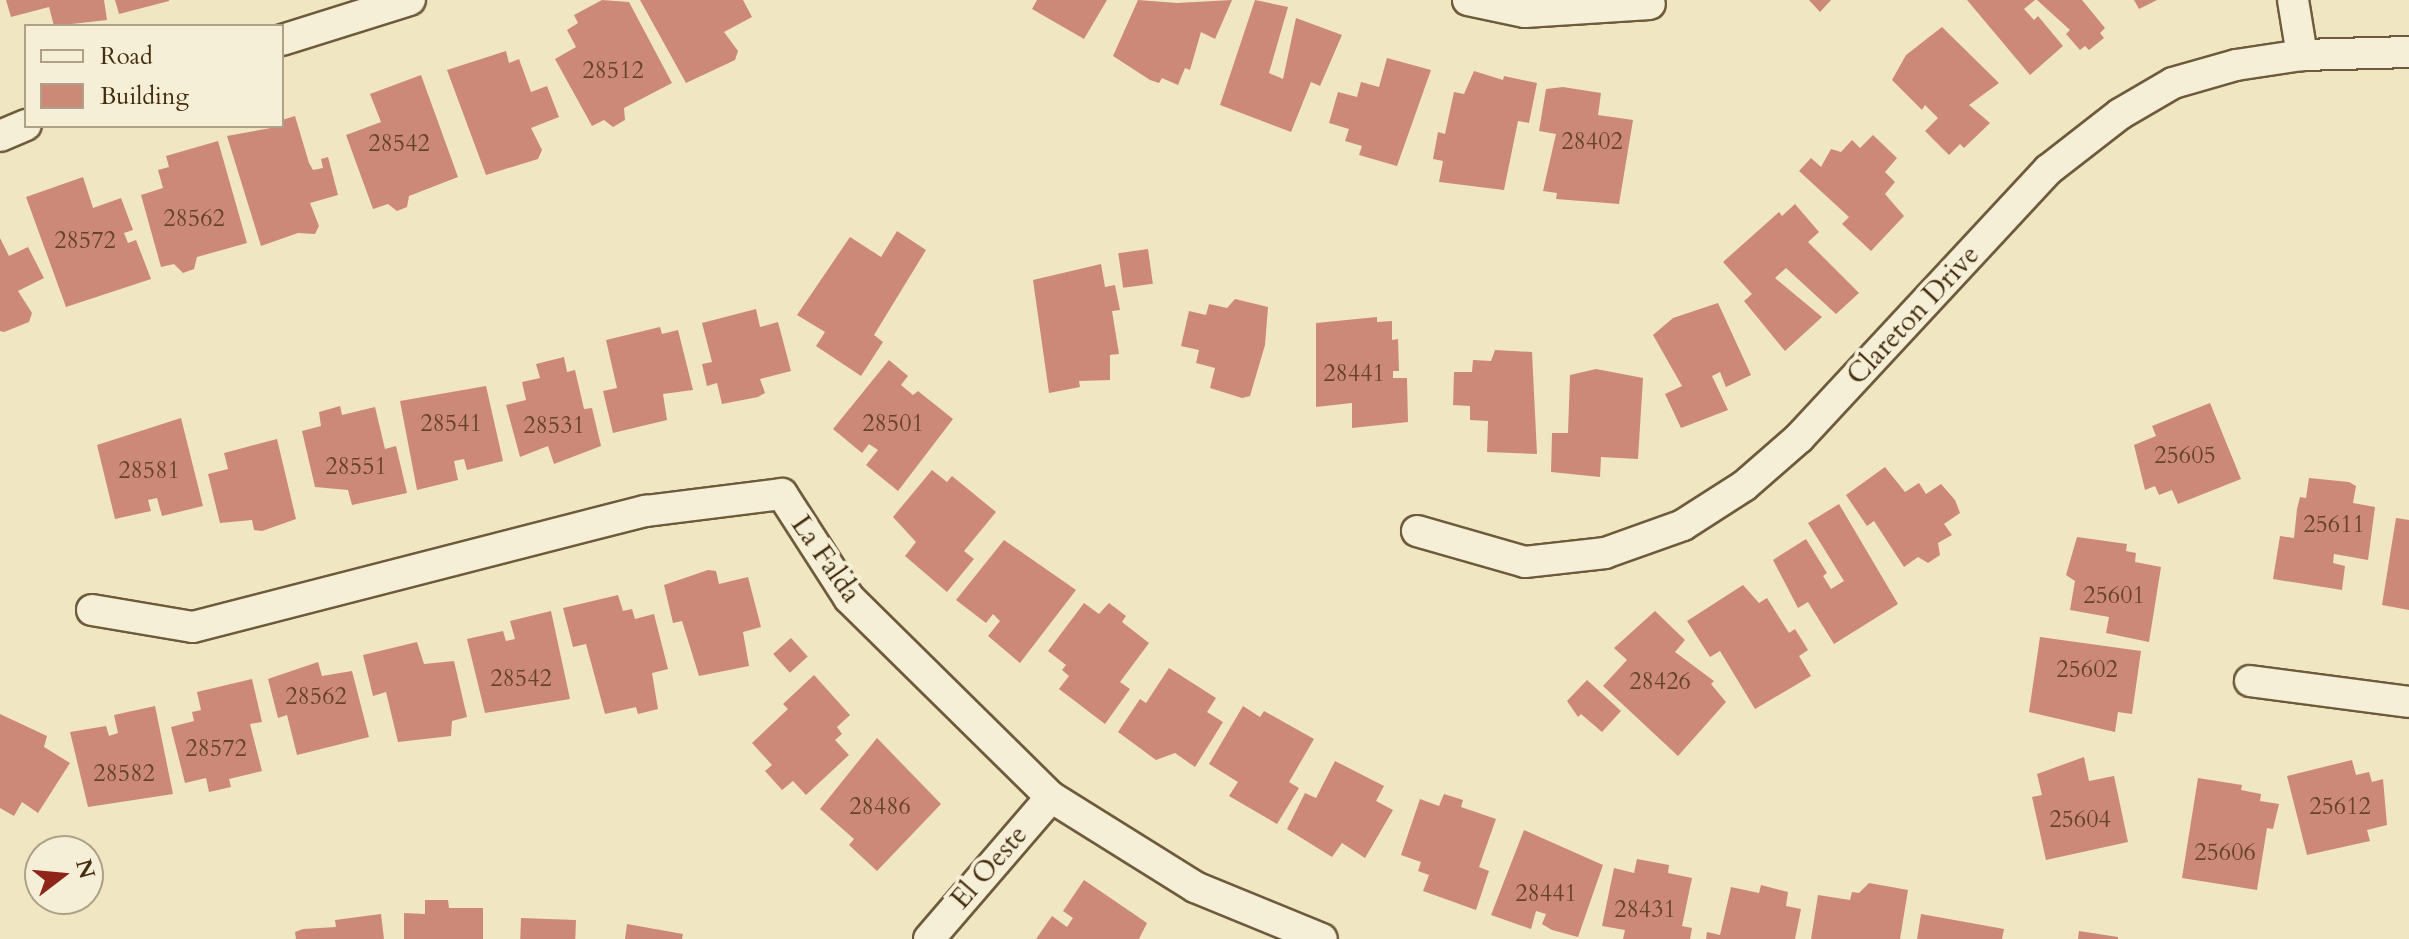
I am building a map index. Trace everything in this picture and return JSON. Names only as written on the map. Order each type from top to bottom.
[{"type":"street","points":[[284,39],[410,0]]},
{"type":"street","points":[[1468,0],[1525,12],[1650,4]]},
{"type":"street","points":[[2293,0],[2302,55]]},
{"type":"street","name":"Clareton Drive","points":[[1417,531],[1525,562],[1605,553],[1683,525],[1744,486],[1799,438],[2048,170],[2120,114],[2173,83],[2236,65],[2302,55],[2409,52]]},
{"type":"street","points":[[0,136],[24,126]]},
{"type":"street","name":"La Falda","points":[[92,610],[193,627],[646,511],[782,494],[849,598],[1051,797],[1195,887],[1322,939]]},
{"type":"street","points":[[2250,681],[2409,702]]},
{"type":"street","name":"El Oeste","points":[[929,939],[1051,797]]},
{"type":"building","points":[[6,0],[104,0],[107,20],[53,24],[49,7],[11,17]]},
{"type":"building","points":[[115,0],[169,0],[169,1],[119,14]]},
{"type":"building","points":[[602,0],[629,2],[672,83],[624,108],[625,120],[613,127],[604,120],[592,126],[555,59],[576,47],[567,30],[578,23],[574,15]]},
{"type":"building","points":[[640,0],[743,0],[752,17],[724,32],[738,51],[735,60],[686,83]]},
{"type":"building","points":[[1037,0],[1107,0],[1084,39],[1032,9]]},
{"type":"building","points":[[1138,0],[1177,3],[1232,0],[1215,39],[1201,32],[1190,70],[1185,68],[1178,85],[1162,78],[1159,83],[1150,80],[1113,56]]},
{"type":"building","points":[[1255,0],[1288,7],[1269,73],[1283,79],[1296,18],[1342,35],[1320,86],[1311,82],[1291,132],[1220,105]]},
{"type":"building","points":[[1809,0],[1831,0],[1820,12]]},
{"type":"building","points":[[1967,0],[2035,0],[2024,9],[2034,20],[2038,16],[2063,46],[2030,75]]},
{"type":"building","points":[[2037,0],[2082,0],[2105,28],[2100,33],[2104,38],[2089,50],[2085,46],[2080,50],[2066,34],[2070,30]]},
{"type":"building","points":[[2134,0],[2157,0],[2139,9]]},
{"type":"building","points":[[1942,27],[1999,83],[1969,105],[1990,123],[1964,148],[1960,144],[1949,155],[1925,131],[1938,118],[1925,105],[1922,110],[1892,80],[1906,55]]},
{"type":"building","points":[[506,51],[509,63],[519,59],[531,92],[547,86],[559,117],[531,128],[542,150],[538,159],[486,175],[447,70]]},
{"type":"building","points":[[1387,58],[1431,70],[1397,166],[1359,155],[1362,146],[1345,141],[1349,129],[1329,123],[1338,92],[1357,97],[1361,82],[1379,87]]},
{"type":"building","points":[[1474,71],[1503,80],[1504,76],[1537,83],[1529,123],[1518,121],[1504,190],[1439,182],[1443,161],[1433,159],[1438,132],[1445,134],[1454,92],[1464,94]]},
{"type":"building","points":[[421,75],[458,177],[409,196],[407,207],[397,211],[388,204],[373,209],[346,135],[381,122],[370,94]]},
{"type":"building","points":[[1563,87],[1601,93],[1598,115],[1633,120],[1619,204],[1556,199],[1557,193],[1543,191],[1556,134],[1539,131],[1546,89]]},
{"type":"building","points":[[295,116],[313,170],[323,168],[321,159],[328,157],[338,195],[310,203],[319,226],[315,234],[298,233],[261,246],[227,136],[284,128],[284,119]]},
{"type":"building","points":[[1873,135],[1897,158],[1885,172],[1895,182],[1885,194],[1904,216],[1871,251],[1842,224],[1849,217],[1799,171],[1811,158],[1821,167],[1831,149],[1841,152],[1852,140],[1860,148]]},
{"type":"building","points":[[218,141],[247,243],[197,257],[194,269],[183,273],[174,264],[161,267],[141,195],[163,188],[158,170],[169,167],[166,156]]},
{"type":"building","points":[[83,177],[93,208],[121,198],[133,230],[124,233],[128,243],[136,240],[151,279],[66,307],[26,197]]},
{"type":"building","points":[[1795,204],[1819,232],[1808,242],[1859,293],[1836,314],[1786,268],[1775,278],[1822,317],[1785,351],[1744,301],[1752,294],[1723,262],[1779,212],[1782,216]]},
{"type":"building","points":[[897,231],[926,250],[874,335],[883,342],[861,376],[816,346],[825,332],[797,315],[850,237],[881,257]]},
{"type":"building","points":[[0,238],[9,256],[28,247],[44,278],[18,291],[32,313],[29,322],[4,332],[0,331]]},
{"type":"building","points":[[1148,249],[1153,284],[1123,288],[1118,253]]},
{"type":"building","points":[[1101,264],[1105,287],[1115,285],[1120,310],[1112,311],[1119,354],[1110,355],[1110,380],[1079,381],[1080,387],[1049,393],[1033,280]]},
{"type":"building","points":[[1235,299],[1268,307],[1265,345],[1250,396],[1242,398],[1210,388],[1215,368],[1196,363],[1199,350],[1181,346],[1189,311],[1206,315],[1209,304],[1227,308]]},
{"type":"building","points":[[1718,303],[1751,375],[1726,387],[1720,372],[1712,376],[1728,410],[1681,428],[1665,394],[1682,386],[1653,335],[1673,318]]},
{"type":"building","points":[[756,309],[760,327],[778,322],[791,371],[760,379],[765,393],[758,397],[722,404],[717,383],[707,386],[702,364],[712,362],[702,323]]},
{"type":"building","points":[[1377,317],[1377,322],[1392,321],[1392,340],[1398,339],[1399,371],[1393,371],[1393,378],[1407,378],[1408,422],[1352,428],[1352,403],[1316,407],[1316,323]]},
{"type":"building","points":[[660,327],[662,334],[678,330],[693,390],[663,394],[667,420],[613,433],[603,391],[617,388],[606,340]]},
{"type":"building","points":[[1495,350],[1532,352],[1537,454],[1487,452],[1488,421],[1470,420],[1470,406],[1453,405],[1454,372],[1472,372],[1473,360],[1491,361]]},
{"type":"building","points":[[564,357],[567,372],[575,370],[584,409],[592,408],[601,446],[554,464],[548,446],[520,457],[506,405],[526,400],[522,382],[540,378],[536,364]]},
{"type":"building","points":[[889,360],[908,376],[901,385],[913,395],[918,391],[953,419],[898,491],[866,465],[878,450],[869,444],[862,453],[833,429]]},
{"type":"building","points":[[1596,369],[1643,378],[1638,459],[1601,457],[1600,477],[1551,472],[1552,433],[1568,433],[1570,375]]},
{"type":"building","points":[[486,386],[503,461],[467,470],[464,459],[454,461],[458,480],[417,490],[400,401]]},
{"type":"building","points":[[2210,403],[2241,479],[2178,504],[2172,490],[2159,495],[2155,486],[2145,490],[2134,445],[2156,436],[2152,426]]},
{"type":"building","points":[[340,406],[342,415],[375,407],[385,449],[396,446],[407,493],[352,505],[348,490],[315,487],[302,431],[321,426],[319,412]]},
{"type":"building","points":[[181,418],[203,506],[162,516],[157,498],[148,500],[151,511],[115,519],[97,445]]},
{"type":"building","points":[[277,439],[296,519],[262,531],[254,530],[252,520],[220,523],[208,474],[228,469],[224,453]]},
{"type":"building","points":[[1885,467],[1905,492],[1919,483],[1926,494],[1941,484],[1955,500],[1960,513],[1944,524],[1952,535],[1938,543],[1940,555],[1928,563],[1918,557],[1904,567],[1874,521],[1867,526],[1846,495]]},
{"type":"building","points":[[932,470],[947,482],[952,476],[996,512],[964,551],[974,559],[947,592],[905,556],[916,542],[893,517]]},
{"type":"building","points":[[2309,478],[2349,482],[2356,486],[2353,503],[2375,507],[2368,560],[2334,554],[2333,563],[2345,566],[2342,590],[2273,579],[2280,536],[2294,538],[2300,497],[2306,498]]},
{"type":"building","points":[[1839,504],[1898,604],[1834,644],[1808,602],[1798,608],[1773,560],[1806,539],[1827,573],[1823,576],[1831,589],[1844,581],[1808,523]]},
{"type":"building","points":[[2396,518],[2409,520],[2409,610],[2382,605]]},
{"type":"building","points":[[2077,537],[2127,544],[2126,551],[2136,553],[2135,562],[2161,567],[2149,642],[2106,633],[2109,617],[2070,610],[2075,581],[2066,575]]},
{"type":"building","points":[[1004,540],[1076,590],[1020,663],[988,636],[1000,621],[993,614],[986,623],[956,600]]},
{"type":"building","points":[[708,570],[716,571],[719,584],[748,577],[761,627],[743,632],[749,666],[699,676],[682,621],[673,623],[664,585]]},
{"type":"building","points":[[1743,585],[1759,603],[1767,598],[1789,633],[1795,629],[1808,650],[1799,656],[1811,676],[1755,709],[1720,651],[1710,657],[1687,621]]},
{"type":"building","points":[[618,595],[623,611],[632,609],[635,619],[654,614],[668,669],[652,673],[658,709],[638,714],[636,707],[605,714],[586,644],[573,647],[563,608]]},
{"type":"building","points":[[1084,603],[1099,614],[1109,603],[1126,616],[1122,622],[1149,643],[1120,682],[1130,689],[1105,724],[1059,689],[1069,676],[1062,670],[1066,665],[1048,651]]},
{"type":"building","points":[[551,611],[570,699],[485,713],[467,639],[503,631],[506,641],[515,639],[510,621]]},
{"type":"building","points":[[1655,611],[1685,640],[1675,652],[1714,681],[1711,684],[1726,702],[1678,756],[1603,686],[1627,660],[1614,648]]},
{"type":"building","points":[[2040,637],[2141,651],[2132,714],[2118,712],[2115,732],[2029,712]]},
{"type":"building","points":[[791,638],[808,657],[790,673],[773,654]]},
{"type":"building","points":[[417,642],[424,664],[454,661],[467,717],[452,721],[451,736],[398,742],[386,692],[373,696],[363,655]]},
{"type":"building","points":[[318,662],[322,676],[352,671],[369,737],[297,755],[287,715],[278,718],[268,679]]},
{"type":"building","points":[[1169,668],[1216,698],[1207,712],[1223,722],[1195,767],[1175,753],[1156,760],[1118,732],[1140,699],[1146,703]]},
{"type":"building","points":[[814,675],[850,715],[837,727],[842,734],[835,740],[849,755],[806,795],[793,781],[782,790],[765,771],[772,765],[752,743],[788,709],[783,704]]},
{"type":"building","points":[[252,679],[262,722],[250,724],[262,771],[229,779],[231,787],[209,792],[206,778],[185,783],[171,727],[194,721],[192,712],[201,710],[197,692]]},
{"type":"building","points":[[1587,680],[1621,711],[1602,732],[1581,714],[1578,717],[1567,701]]},
{"type":"building","points":[[155,706],[173,794],[88,807],[70,732],[106,726],[109,736],[118,733],[114,715]]},
{"type":"building","points":[[1243,706],[1260,717],[1264,711],[1314,739],[1289,782],[1299,788],[1277,824],[1229,796],[1238,782],[1209,764]]},
{"type":"building","points":[[0,714],[47,736],[44,747],[70,763],[38,813],[22,802],[14,816],[0,808]]},
{"type":"building","points":[[877,738],[941,804],[877,871],[849,845],[854,839],[820,809]]},
{"type":"building","points":[[2084,757],[2089,781],[2114,776],[2128,842],[2046,860],[2032,797],[2042,795],[2037,774]]},
{"type":"building","points":[[2352,760],[2356,775],[2369,772],[2372,782],[2383,779],[2387,825],[2367,830],[2370,841],[2307,855],[2287,776]]},
{"type":"building","points":[[1335,761],[1384,786],[1376,801],[1393,810],[1365,858],[1342,843],[1332,857],[1287,829],[1305,793],[1316,798]]},
{"type":"building","points":[[2198,778],[2242,785],[2241,790],[2261,794],[2260,801],[2279,804],[2273,829],[2267,828],[2257,890],[2182,878]]},
{"type":"building","points":[[1444,794],[1463,800],[1461,807],[1496,819],[1479,867],[1489,871],[1476,910],[1423,891],[1429,875],[1418,871],[1421,862],[1401,855],[1420,799],[1439,806]]},
{"type":"building","points":[[1524,830],[1603,865],[1578,937],[1542,924],[1546,914],[1536,911],[1531,929],[1491,915]]},
{"type":"building","points":[[1637,859],[1669,865],[1668,873],[1692,878],[1682,926],[1692,928],[1690,939],[1623,939],[1625,930],[1602,926],[1614,868],[1634,873]]},
{"type":"building","points":[[1084,880],[1147,923],[1139,939],[1036,939],[1052,916],[1067,927],[1073,918],[1063,911]]},
{"type":"building","points":[[1869,883],[1908,890],[1900,939],[1811,939],[1818,895],[1850,900],[1852,892],[1859,893]]},
{"type":"building","points":[[1761,885],[1788,892],[1786,906],[1801,909],[1795,939],[1706,939],[1707,932],[1720,935],[1731,887],[1759,893]]},
{"type":"building","points":[[425,900],[448,900],[449,908],[483,908],[483,939],[404,939],[404,913],[425,914]]},
{"type":"building","points":[[381,914],[384,939],[296,939],[295,932],[303,929],[336,927],[335,920]]},
{"type":"building","points":[[1921,914],[2004,929],[2002,939],[1917,939]]},
{"type":"building","points":[[521,918],[576,920],[575,939],[520,939]]},
{"type":"building","points":[[627,924],[683,934],[682,939],[625,939]]},
{"type":"building","points":[[2079,931],[2118,937],[2118,939],[2078,939]]}]
